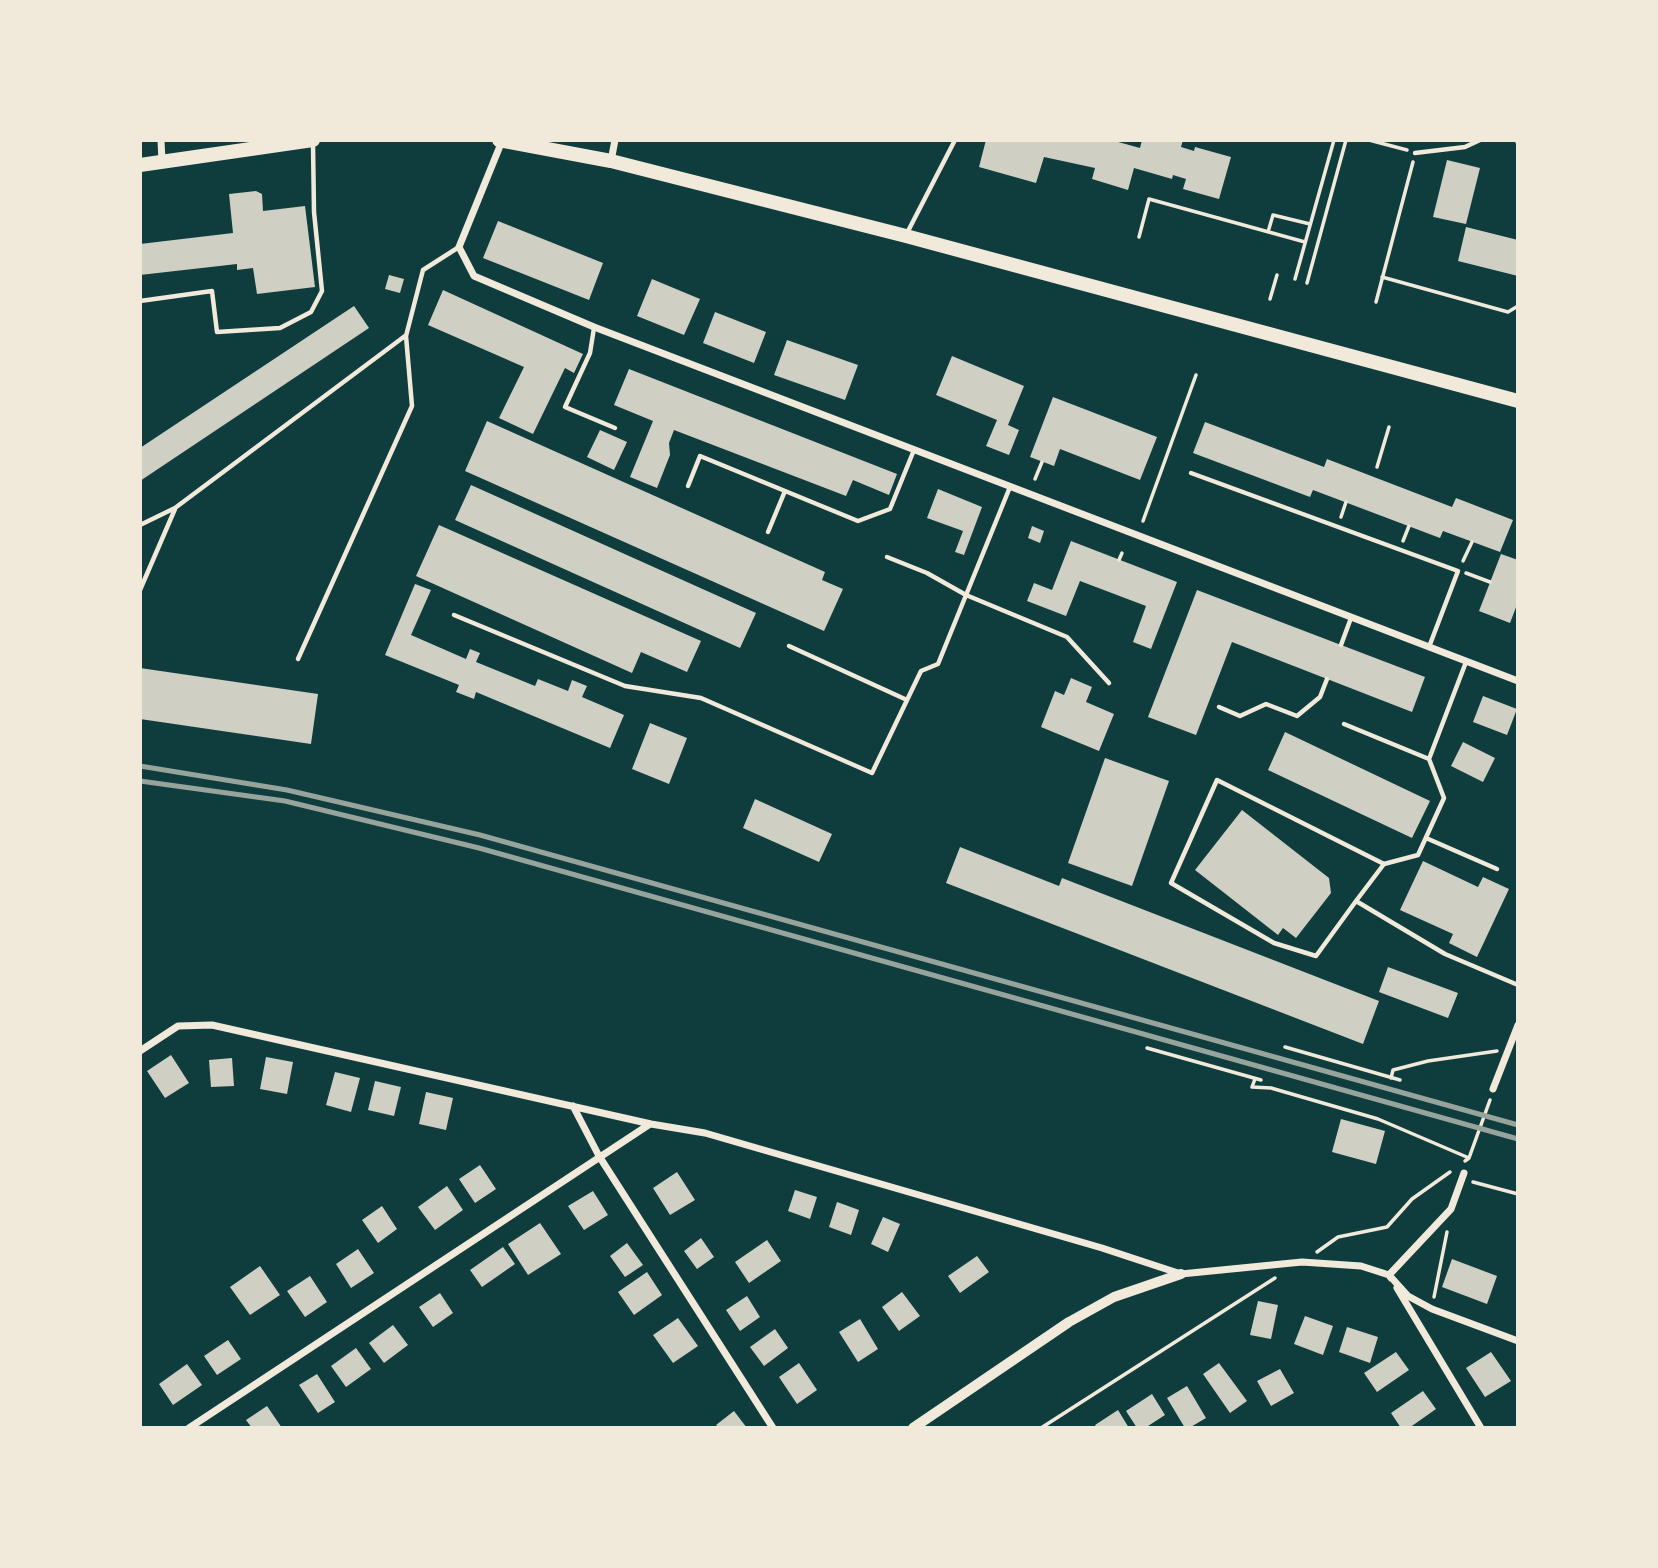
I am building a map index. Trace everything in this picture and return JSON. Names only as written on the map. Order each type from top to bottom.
[{"type":"main road","points":[[140,165],[313,140]]},
{"type":"main road","points":[[501,140],[611,161],[906,236],[1518,401]]},
{"type":"street","points":[[161,140],[163,162]]},
{"type":"street","points":[[501,140],[459,247],[474,276],[594,327],[1518,681]]},
{"type":"street","points":[[611,161],[615,140]]},
{"type":"street","points":[[140,1051],[178,1026],[212,1025],[573,1107],[705,1133],[1102,1248],[1181,1274]]},
{"type":"street","points":[[1493,1090],[1518,1025]]},
{"type":"street","points":[[573,1107],[599,1156],[774,1428]]},
{"type":"street","points":[[189,1428],[651,1124]]},
{"type":"street","points":[[1389,1275],[1451,1209],[1463,1176]]},
{"type":"street","points":[[913,1428],[1069,1322],[1114,1297],[1181,1274],[1302,1262],[1361,1266],[1389,1275],[1408,1296],[1432,1309],[1518,1341]]},
{"type":"street","points":[[1389,1275],[1481,1428]]},
{"type":"lane","points":[[140,301],[212,291],[217,332],[280,328],[311,312],[322,291],[314,212],[313,140]]},
{"type":"lane","points":[[906,236],[955,140]]},
{"type":"lane","points":[[1415,153],[1465,147],[1480,140]]},
{"type":"lane","points":[[298,659],[412,406],[405,336],[423,270],[459,247]]},
{"type":"lane","points":[[594,327],[590,353],[565,407],[615,428]]},
{"type":"lane","points":[[140,525],[175,508],[405,336]]},
{"type":"lane","points":[[688,486],[700,456],[858,521],[891,509],[914,450]]},
{"type":"lane","points":[[1191,473],[1458,571],[1429,648]]},
{"type":"lane","points":[[454,615],[625,686],[701,698],[872,774],[921,671],[938,664],[1010,487]]},
{"type":"lane","points":[[768,532],[785,491]]},
{"type":"lane","points":[[140,590],[175,508]]},
{"type":"lane","points":[[887,557],[927,573],[966,595],[1067,637],[1109,683]]},
{"type":"lane","points":[[1341,645],[1351,618]]},
{"type":"lane","points":[[789,646],[907,700]]},
{"type":"lane","points":[[1384,864],[1217,780],[1171,883],[1274,943],[1316,956],[1384,864],[1418,855],[1444,798],[1429,759],[1466,662]]},
{"type":"lane","points":[[1219,707],[1240,716],[1266,704],[1297,716],[1320,697],[1327,679]]},
{"type":"lane","points":[[1344,724],[1429,759]]},
{"type":"lane","points":[[1426,838],[1497,869]]},
{"type":"lane","points":[[1356,901],[1445,954],[1518,985]]},
{"type":"path","points":[[1295,279],[1334,140]]},
{"type":"path","points":[[1307,283],[1346,140]]},
{"type":"path","points":[[1370,140],[1415,153],[1376,302]]},
{"type":"path","points":[[1139,236],[1149,199],[1306,242]]},
{"type":"path","points":[[1268,232],[1273,215],[1310,224]]},
{"type":"path","points":[[1270,299],[1277,275]]},
{"type":"path","points":[[1382,278],[1507,312],[1518,306]]},
{"type":"path","points":[[1143,521],[1196,375]]},
{"type":"path","points":[[1377,467],[1389,428]]},
{"type":"path","points":[[1035,479],[1042,461]]},
{"type":"path","points":[[1119,560],[1122,553]]},
{"type":"path","points":[[1285,1047],[1400,1080]]},
{"type":"path","points":[[1147,1048],[1261,1080]]},
{"type":"path","points":[[1391,1078],[1393,1070],[1428,1061],[1483,1051],[1508,1052]]},
{"type":"path","points":[[1255,1079],[1252,1087],[1271,1088],[1378,1119],[1469,1157]]},
{"type":"path","points":[[1493,1090],[1463,1176],[1518,1194]]},
{"type":"path","points":[[1041,1428],[1338,1237],[1387,1227],[1412,1199],[1469,1157]]},
{"type":"path","points":[[1432,1309],[1451,1209]]},
{"type":"building","points":[[986,140],[1111,140],[1140,148],[1142,140],[1183,140],[1181,147],[1194,151],[1195,147],[1231,157],[1219,199],[1183,189],[1186,179],[1173,175],[1172,179],[1134,168],[1128,190],[1092,179],[1095,168],[1044,157],[1036,183],[979,167]]},
{"type":"building","points":[[1447,160],[1480,168],[1466,224],[1433,217]]},
{"type":"building","points":[[256,191],[262,194],[263,211],[305,206],[315,287],[257,294],[253,268],[237,270],[237,264],[140,275],[140,244],[233,233],[229,194]]},
{"type":"building","points":[[498,221],[603,263],[589,300],[483,258]]},
{"type":"building","points":[[1466,227],[1518,240],[1518,276],[1458,261]]},
{"type":"building","points":[[389,275],[404,279],[400,293],[385,289]]},
{"type":"building","points":[[652,279],[700,299],[684,335],[637,316]]},
{"type":"building","points":[[443,290],[583,354],[574,373],[565,368],[533,434],[499,418],[524,367],[428,325]]},
{"type":"building","points":[[354,306],[369,328],[140,481],[140,448]]},
{"type":"building","points":[[715,312],[766,332],[754,363],[703,343]]},
{"type":"building","points":[[787,340],[858,365],[845,400],[774,375]]},
{"type":"building","points":[[952,356],[1024,386],[1008,425],[1019,430],[1009,455],[986,446],[997,420],[936,395]]},
{"type":"building","points":[[629,369],[897,474],[889,495],[853,480],[846,496],[674,430],[669,443],[670,455],[657,488],[630,477],[653,421],[614,405]]},
{"type":"building","points":[[1053,397],[1157,437],[1140,480],[1060,449],[1054,466],[1030,457]]},
{"type":"building","points":[[487,421],[825,572],[822,580],[843,589],[824,631],[465,471]]},
{"type":"building","points":[[1205,422],[1324,467],[1327,459],[1452,507],[1456,498],[1513,520],[1500,552],[1443,531],[1440,538],[1313,490],[1310,497],[1193,453]]},
{"type":"building","points":[[600,430],[627,442],[614,470],[587,457]]},
{"type":"building","points":[[471,485],[756,613],[740,648],[455,520]]},
{"type":"building","points":[[938,489],[982,507],[964,555],[955,552],[963,531],[927,518]]},
{"type":"building","points":[[439,525],[701,641],[687,672],[641,652],[632,673],[416,576]]},
{"type":"building","points":[[1032,526],[1044,531],[1040,543],[1028,538]]},
{"type":"building","points":[[1071,541],[1177,582],[1151,649],[1133,642],[1146,606],[1080,581],[1066,616],[1027,601],[1034,583],[1052,590]]},
{"type":"building","points":[[1501,554],[1518,560],[1518,602],[1510,623],[1479,611]]},
{"type":"building","points":[[415,584],[431,590],[411,635],[466,659],[470,649],[480,653],[476,662],[535,686],[538,679],[568,691],[572,680],[587,686],[582,697],[624,715],[610,748],[476,692],[474,699],[456,692],[459,685],[385,655]]},
{"type":"building","points":[[1197,590],[1425,677],[1412,712],[1232,642],[1196,735],[1148,717]]},
{"type":"building","points":[[140,668],[318,694],[311,744],[140,719]]},
{"type":"building","points":[[1071,678],[1092,687],[1086,702],[1114,714],[1099,751],[1041,727],[1055,691],[1064,695]]},
{"type":"building","points":[[1483,696],[1517,709],[1507,735],[1473,722]]},
{"type":"building","points":[[650,723],[687,738],[669,784],[632,769]]},
{"type":"building","points":[[1285,732],[1430,801],[1412,838],[1268,770]]},
{"type":"building","points":[[1463,742],[1495,758],[1483,782],[1451,766]]},
{"type":"building","points":[[1105,758],[1169,781],[1132,886],[1068,863]]},
{"type":"building","points":[[755,799],[832,834],[819,862],[743,828]]},
{"type":"building","points":[[1242,810],[1329,878],[1331,893],[1296,938],[1283,928],[1278,935],[1195,870]]},
{"type":"building","points":[[960,847],[1059,886],[1062,878],[1379,1001],[1363,1044],[946,883]]},
{"type":"building","points":[[1423,861],[1478,887],[1483,877],[1509,889],[1477,957],[1449,943],[1453,934],[1400,910]]},
{"type":"building","points":[[1388,967],[1458,993],[1448,1018],[1379,992]]},
{"type":"building","points":[[171,1055],[189,1083],[165,1098],[147,1071]]},
{"type":"building","points":[[266,1057],[293,1062],[287,1094],[260,1089]]},
{"type":"building","points":[[232,1058],[234,1086],[211,1087],[209,1060]]},
{"type":"building","points":[[335,1072],[360,1078],[351,1112],[326,1105]]},
{"type":"building","points":[[375,1081],[401,1087],[394,1116],[368,1110]]},
{"type":"building","points":[[426,1092],[453,1098],[446,1130],[419,1124]]},
{"type":"building","points":[[1341,1119],[1385,1131],[1376,1164],[1332,1152]]},
{"type":"building","points":[[480,1165],[496,1189],[475,1203],[459,1179]]},
{"type":"building","points":[[677,1172],[695,1200],[670,1215],[653,1188]]},
{"type":"building","points":[[447,1186],[463,1210],[435,1230],[418,1207]]},
{"type":"building","points":[[795,1190],[817,1197],[810,1219],[788,1211]]},
{"type":"building","points":[[593,1191],[608,1215],[584,1230],[568,1206]]},
{"type":"building","points":[[837,1202],[859,1210],[851,1235],[829,1227]]},
{"type":"building","points":[[382,1206],[397,1229],[378,1243],[362,1220]]},
{"type":"building","points":[[883,1217],[900,1224],[888,1252],[871,1244]]},
{"type":"building","points":[[540,1223],[561,1254],[528,1275],[508,1244]]},
{"type":"building","points":[[701,1238],[714,1257],[697,1269],[684,1251]]},
{"type":"building","points":[[767,1240],[781,1261],[749,1283],[735,1262]]},
{"type":"building","points":[[627,1243],[643,1265],[625,1277],[610,1256]]},
{"type":"building","points":[[503,1247],[515,1264],[482,1287],[470,1270]]},
{"type":"building","points":[[358,1249],[374,1273],[351,1288],[336,1264]]},
{"type":"building","points":[[977,1256],[989,1272],[960,1293],[948,1276]]},
{"type":"building","points":[[1452,1259],[1497,1276],[1487,1304],[1442,1287]]},
{"type":"building","points":[[260,1266],[280,1295],[250,1315],[230,1287]]},
{"type":"building","points":[[647,1272],[662,1295],[634,1315],[618,1292]]},
{"type":"building","points":[[310,1276],[327,1302],[305,1317],[287,1291]]},
{"type":"building","points":[[902,1292],[920,1316],[899,1331],[882,1307]]},
{"type":"building","points":[[440,1293],[453,1313],[433,1327],[419,1307]]},
{"type":"building","points":[[747,1296],[760,1317],[740,1331],[726,1310]]},
{"type":"building","points":[[1258,1301],[1278,1305],[1271,1339],[1250,1335]]},
{"type":"building","points":[[1305,1316],[1333,1326],[1323,1355],[1294,1344]]},
{"type":"building","points":[[678,1318],[698,1346],[673,1363],[653,1335]]},
{"type":"building","points":[[860,1319],[878,1349],[858,1362],[839,1332]]},
{"type":"building","points":[[393,1325],[408,1345],[384,1363],[369,1343]]},
{"type":"building","points":[[1347,1327],[1378,1337],[1370,1363],[1339,1352]]},
{"type":"building","points":[[775,1329],[788,1348],[764,1366],[750,1347]]},
{"type":"building","points":[[228,1340],[241,1359],[217,1375],[204,1356]]},
{"type":"building","points":[[356,1348],[371,1369],[346,1387],[331,1366]]},
{"type":"building","points":[[1396,1352],[1409,1370],[1377,1392],[1364,1373]]},
{"type":"building","points":[[1491,1352],[1511,1381],[1485,1397],[1466,1368]]},
{"type":"building","points":[[799,1363],[817,1390],[797,1404],[779,1377]]},
{"type":"building","points":[[1219,1363],[1247,1401],[1230,1413],[1203,1374]]},
{"type":"building","points":[[187,1364],[202,1385],[173,1405],[159,1384]]},
{"type":"building","points":[[1280,1369],[1294,1393],[1271,1406],[1257,1381]]},
{"type":"building","points":[[317,1374],[335,1402],[318,1413],[299,1385]]},
{"type":"building","points":[[1187,1386],[1206,1418],[1185,1428],[1167,1398]]},
{"type":"building","points":[[1423,1391],[1436,1409],[1409,1428],[1401,1428],[1391,1413]]},
{"type":"building","points":[[1152,1394],[1165,1415],[1145,1428],[1137,1428],[1126,1411]]},
{"type":"building","points":[[267,1406],[282,1428],[252,1428],[246,1420]]},
{"type":"building","points":[[1118,1410],[1129,1428],[1097,1428],[1095,1425]]},
{"type":"building","points":[[734,1411],[747,1428],[719,1428],[716,1425]]},
{"type":"railway","points":[[140,766],[287,790],[480,835],[1518,1125]]},
{"type":"railway","points":[[140,781],[285,801],[479,848],[1518,1139]]}]
